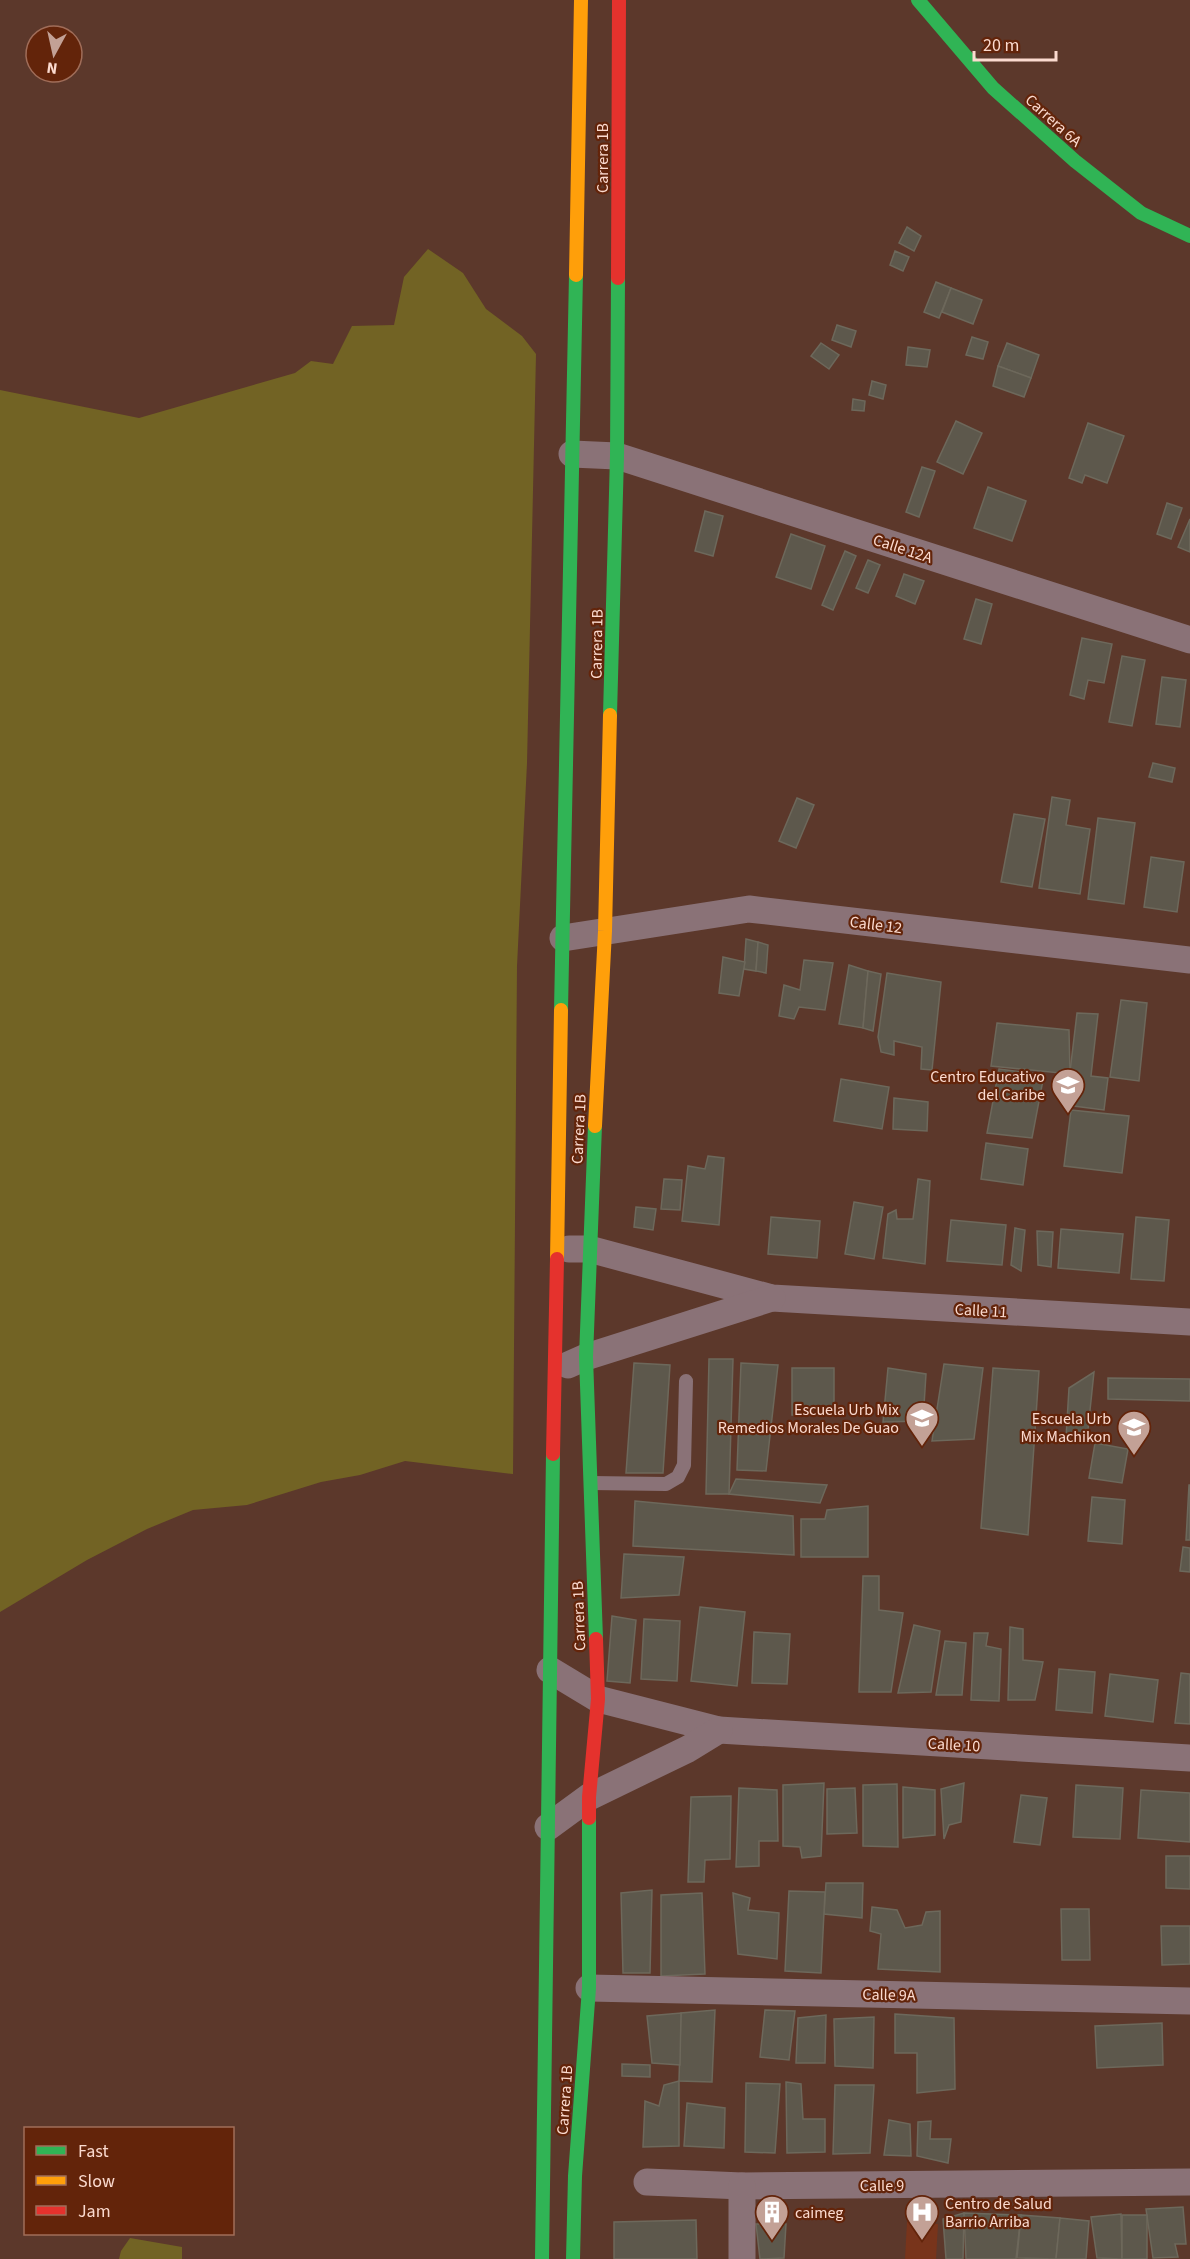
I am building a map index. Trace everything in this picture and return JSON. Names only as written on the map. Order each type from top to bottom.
[{"type":"main road","name":"Carrera 1B","points":[[542,2259],[555,1371],[580,0]]},
{"type":"main road","name":"Carrera 1B","points":[[573,2259],[574,2176],[589,1988],[589,1797],[598,1698],[586,1357],[589,1249],[605,931],[617,456],[620,0]]},
{"type":"main road","name":"Carrera 6A","points":[[918,0],[993,88],[1075,161],[1141,213],[1190,236]]},
{"type":"street","name":"Calle 12A","points":[[572,454],[617,456],[1190,640]]},
{"type":"street","name":"Calle 12","points":[[563,938],[748,909],[1190,960]]},
{"type":"street","points":[[558,1249],[589,1249],[772,1298]]},
{"type":"street","points":[[555,1371],[586,1357],[772,1298]]},
{"type":"street","name":"Calle 11","points":[[772,1298],[1190,1316]]},
{"type":"street","name":"Calle 10","points":[[550,1670],[598,1698],[719,1730],[1190,1758]]},
{"type":"street","points":[[548,1827],[589,1797],[688,1749],[719,1730]]},
{"type":"street","name":"Calle 9A","points":[[589,1988],[1190,2001]]},
{"type":"street","name":"Calle 9","points":[[647,2182],[742,2186],[1190,2182]]},
{"type":"street","points":[[742,2186],[742,2259]]},
{"type":"lane","points":[[590,1483],[666,1484],[678,1477],[684,1466],[686,1381]]},
{"type":"shaded area","points":[[428,249],[463,273],[486,309],[522,336],[536,354],[527,763],[517,966],[513,1474],[405,1461],[360,1475],[321,1482],[247,1505],[193,1510],[147,1529],[87,1560],[0,1612],[0,390],[139,418],[295,373],[311,361],[333,364],[352,326],[394,325],[404,277]]},
{"type":"shaded area","name":"Centro de Salud Barrio Arriba","points":[[907,2222],[938,2224],[936,2259],[905,2259]]},
{"type":"shaded area","points":[[130,2238],[182,2247],[182,2259],[119,2259],[121,2251]]},
{"type":"building","points":[[907,227],[921,236],[914,251],[899,243]]},
{"type":"building","points":[[895,251],[909,257],[903,271],[890,265]]},
{"type":"building","points":[[936,282],[951,288],[939,318],[924,312]]},
{"type":"building","points":[[951,288],[982,300],[973,324],[942,312]]},
{"type":"building","points":[[837,325],[856,331],[851,347],[832,340]]},
{"type":"building","points":[[972,337],[988,342],[983,359],[966,355]]},
{"type":"building","points":[[821,343],[839,355],[829,369],[811,356]]},
{"type":"building","points":[[1007,343],[1039,355],[1031,378],[998,366]]},
{"type":"building","points":[[908,347],[930,350],[927,367],[906,365]]},
{"type":"building","points":[[998,366],[1031,378],[1024,397],[993,386]]},
{"type":"building","points":[[872,381],[886,385],[883,399],[869,395]]},
{"type":"building","points":[[853,399],[865,401],[864,411],[852,410]]},
{"type":"building","points":[[956,421],[982,433],[963,474],[937,462]]},
{"type":"building","points":[[1088,423],[1124,436],[1107,483],[1085,475],[1082,483],[1069,478]]},
{"type":"building","points":[[922,467],[935,471],[919,517],[906,512]]},
{"type":"building","points":[[988,487],[1026,501],[1012,541],[974,528]]},
{"type":"building","points":[[1167,503],[1182,508],[1171,539],[1157,534]]},
{"type":"building","points":[[705,511],[723,516],[713,556],[695,551]]},
{"type":"building","points":[[1190,519],[1190,552],[1178,547]]},
{"type":"building","points":[[791,534],[825,546],[811,589],[776,577]]},
{"type":"building","points":[[845,551],[856,556],[833,610],[822,605]]},
{"type":"building","points":[[868,560],[880,565],[868,593],[856,588]]},
{"type":"building","points":[[904,574],[924,581],[915,604],[896,596]]},
{"type":"building","points":[[976,599],[992,604],[981,644],[964,639]]},
{"type":"building","points":[[1082,638],[1112,644],[1104,683],[1088,680],[1084,699],[1070,695]]},
{"type":"building","points":[[1122,656],[1145,660],[1132,726],[1109,722]]},
{"type":"building","points":[[1162,677],[1186,680],[1180,727],[1156,724]]},
{"type":"building","points":[[1153,763],[1175,768],[1172,782],[1149,777]]},
{"type":"building","points":[[1052,797],[1070,800],[1066,825],[1090,829],[1080,894],[1039,888]]},
{"type":"building","points":[[797,798],[814,805],[796,848],[779,841]]},
{"type":"building","points":[[1014,814],[1045,819],[1032,887],[1001,882]]},
{"type":"building","points":[[1098,818],[1135,823],[1124,904],[1088,899]]},
{"type":"building","points":[[1151,857],[1184,862],[1177,912],[1144,907]]},
{"type":"building","points":[[746,939],[758,942],[756,971],[744,969]]},
{"type":"building","points":[[758,942],[768,945],[766,973],[756,971]]},
{"type":"building","points":[[723,957],[745,962],[739,996],[719,993]]},
{"type":"building","points":[[804,960],[833,963],[825,1010],[799,1007],[794,1019],[779,1016],[784,985],[800,990]]},
{"type":"building","points":[[849,965],[868,971],[863,1028],[839,1024]]},
{"type":"building","points":[[868,971],[881,974],[873,1031],[863,1028]]},
{"type":"building","points":[[887,973],[941,982],[932,1070],[921,1069],[922,1047],[894,1041],[894,1055],[881,1052],[878,1037]]},
{"type":"building","points":[[1121,1000],[1147,1003],[1139,1081],[1110,1077]]},
{"type":"building","points":[[1077,1013],[1098,1014],[1091,1076],[1108,1078],[1104,1110],[1066,1105]]},
{"type":"building","points":[[997,1023],[1069,1030],[1070,1074],[991,1066]]},
{"type":"building","points":[[999,1069],[1044,1075],[1032,1138],[987,1133]]},
{"type":"building","points":[[841,1079],[889,1087],[882,1129],[834,1121]]},
{"type":"building","points":[[894,1098],[928,1102],[927,1131],[893,1129]]},
{"type":"building","points":[[1071,1110],[1129,1116],[1122,1173],[1064,1166]]},
{"type":"building","points":[[986,1143],[1028,1149],[1023,1185],[981,1179]]},
{"type":"building","points":[[708,1156],[724,1158],[719,1225],[682,1221],[688,1166],[705,1169]]},
{"type":"building","points":[[664,1179],[682,1180],[680,1210],[661,1209]]},
{"type":"building","points":[[918,1179],[930,1181],[925,1264],[883,1258],[888,1214],[896,1210],[897,1219],[913,1219]]},
{"type":"building","points":[[854,1202],[883,1207],[874,1259],[845,1254]]},
{"type":"building","points":[[636,1207],[656,1209],[653,1230],[634,1227]]},
{"type":"building","points":[[771,1217],[820,1221],[817,1258],[768,1254]]},
{"type":"building","points":[[1136,1217],[1169,1220],[1164,1281],[1131,1279]]},
{"type":"building","points":[[951,1220],[1006,1225],[1002,1265],[947,1261]]},
{"type":"building","points":[[1015,1228],[1025,1230],[1021,1271],[1011,1265]]},
{"type":"building","points":[[1061,1229],[1123,1234],[1119,1273],[1058,1268]]},
{"type":"building","points":[[1037,1231],[1053,1232],[1051,1267],[1038,1265]]},
{"type":"building","points":[[709,1359],[733,1359],[729,1494],[706,1494]]},
{"type":"building","points":[[634,1363],[670,1365],[663,1473],[626,1473]]},
{"type":"building","points":[[741,1363],[778,1365],[766,1471],[737,1470]]},
{"type":"building","points":[[944,1364],[983,1368],[974,1439],[932,1441]]},
{"type":"building","points":[[792,1368],[834,1368],[834,1415],[792,1415]]},
{"type":"building","points":[[888,1368],[926,1374],[923,1421],[883,1422]]},
{"type":"building","points":[[993,1368],[1039,1371],[1028,1535],[981,1528]]},
{"type":"building","points":[[1094,1372],[1087,1439],[1066,1438],[1069,1388]]},
{"type":"building","points":[[1108,1378],[1190,1379],[1190,1401],[1108,1399]]},
{"type":"building","points":[[1095,1443],[1128,1449],[1122,1483],[1089,1478]]},
{"type":"building","points":[[736,1479],[827,1485],[820,1503],[729,1494]]},
{"type":"building","points":[[1189,1485],[1190,1540],[1186,1540]]},
{"type":"building","points":[[1092,1497],[1125,1500],[1122,1544],[1088,1541]]},
{"type":"building","points":[[635,1501],[793,1516],[794,1555],[633,1546]]},
{"type":"building","points":[[868,1506],[868,1557],[801,1557],[801,1519],[825,1519],[827,1510]]},
{"type":"building","points":[[1183,1547],[1190,1548],[1190,1572],[1180,1571]]},
{"type":"building","points":[[624,1554],[684,1557],[679,1595],[621,1598]]},
{"type":"building","points":[[863,1576],[879,1576],[879,1610],[903,1613],[891,1692],[859,1692]]},
{"type":"building","points":[[700,1607],[745,1612],[737,1686],[691,1681]]},
{"type":"building","points":[[612,1616],[636,1620],[630,1683],[607,1681]]},
{"type":"building","points":[[644,1619],[680,1621],[677,1681],[641,1679]]},
{"type":"building","points":[[914,1625],[940,1631],[931,1692],[898,1693]]},
{"type":"building","points":[[1010,1627],[1023,1629],[1023,1660],[1043,1662],[1035,1700],[1008,1700]]},
{"type":"building","points":[[754,1632],[790,1634],[787,1684],[752,1683]]},
{"type":"building","points":[[974,1633],[988,1633],[986,1646],[1001,1649],[999,1701],[971,1700]]},
{"type":"building","points":[[945,1641],[966,1643],[962,1695],[936,1695]]},
{"type":"building","points":[[1059,1669],[1095,1672],[1092,1713],[1056,1710]]},
{"type":"building","points":[[1181,1673],[1190,1674],[1190,1724],[1175,1723]]},
{"type":"building","points":[[1110,1674],[1158,1680],[1153,1722],[1105,1716]]},
{"type":"building","points":[[824,1783],[821,1856],[802,1858],[800,1847],[783,1846],[783,1785]]},
{"type":"building","points":[[964,1783],[961,1822],[949,1825],[944,1839],[941,1789]]},
{"type":"building","points":[[897,1784],[898,1847],[863,1846],[863,1785]]},
{"type":"building","points":[[1076,1785],[1123,1788],[1120,1839],[1073,1837]]},
{"type":"building","points":[[903,1787],[935,1790],[935,1835],[903,1838]]},
{"type":"building","points":[[739,1788],[777,1790],[778,1841],[759,1841],[759,1866],[736,1867]]},
{"type":"building","points":[[855,1788],[857,1833],[827,1834],[827,1789]]},
{"type":"building","points":[[1141,1790],[1190,1793],[1190,1842],[1138,1838]]},
{"type":"building","points":[[1021,1795],[1047,1798],[1040,1845],[1014,1842]]},
{"type":"building","points":[[731,1796],[730,1859],[705,1860],[704,1882],[688,1882],[691,1797]]},
{"type":"building","points":[[1166,1856],[1190,1856],[1190,1889],[1166,1888]]},
{"type":"building","points":[[826,1883],[863,1883],[862,1918],[824,1914]]},
{"type":"building","points":[[652,1890],[650,1973],[623,1973],[621,1893]]},
{"type":"building","points":[[789,1891],[825,1892],[821,1973],[785,1971]]},
{"type":"building","points":[[702,1893],[705,1974],[661,1976],[661,1895]]},
{"type":"building","points":[[733,1893],[750,1898],[748,1910],[779,1913],[777,1959],[738,1954]]},
{"type":"building","points":[[872,1907],[897,1910],[905,1928],[922,1925],[926,1912],[940,1911],[940,1972],[878,1969],[881,1934],[870,1931]]},
{"type":"building","points":[[1061,1909],[1089,1909],[1090,1960],[1062,1960]]},
{"type":"building","points":[[1161,1926],[1190,1926],[1190,1964],[1162,1965]]},
{"type":"building","points":[[715,2010],[712,2082],[679,2081],[681,2013]]},
{"type":"building","points":[[765,2010],[795,2011],[789,2060],[760,2057]]},
{"type":"building","points":[[681,2013],[680,2065],[652,2063],[647,2016]]},
{"type":"building","points":[[895,2014],[954,2018],[955,2089],[917,2093],[917,2053],[895,2053]]},
{"type":"building","points":[[826,2015],[825,2063],[796,2063],[798,2018]]},
{"type":"building","points":[[874,2017],[873,2068],[835,2066],[834,2019]]},
{"type":"building","points":[[1162,2023],[1163,2065],[1097,2068],[1095,2026]]},
{"type":"building","points":[[622,2064],[650,2065],[650,2077],[622,2076]]},
{"type":"building","points":[[679,2081],[679,2146],[643,2147],[645,2101],[659,2106],[664,2085]]},
{"type":"building","points":[[786,2082],[801,2084],[803,2119],[825,2119],[825,2152],[787,2153]]},
{"type":"building","points":[[746,2083],[780,2084],[775,2153],[745,2152]]},
{"type":"building","points":[[835,2085],[874,2085],[870,2153],[833,2154]]},
{"type":"building","points":[[687,2103],[725,2108],[724,2148],[684,2146]]},
{"type":"building","points":[[889,2120],[910,2124],[911,2156],[884,2155]]},
{"type":"building","points":[[931,2121],[930,2139],[951,2139],[948,2163],[917,2156],[918,2122]]},
{"type":"building","points":[[1183,2207],[1186,2244],[1175,2244],[1178,2257],[1153,2258],[1146,2209]]},
{"type":"building","points":[[964,2213],[1021,2215],[1016,2259],[966,2259]]},
{"type":"building","points":[[964,2213],[963,2259],[946,2259],[943,2219]]},
{"type":"building","points":[[1121,2214],[1122,2259],[1097,2258],[1091,2217]]},
{"type":"building","points":[[1021,2215],[1060,2218],[1056,2259],[1017,2258]]},
{"type":"building","points":[[1122,2215],[1147,2215],[1147,2259],[1122,2259]]},
{"type":"building","points":[[1060,2218],[1089,2221],[1086,2259],[1056,2259]]},
{"type":"building","points":[[696,2220],[697,2259],[614,2259],[614,2222]]},
{"type":"building","name":"caimeg","points":[[756,2224],[786,2224],[784,2258],[760,2259]]},
{"type":"traffic: fast","points":[[918,0],[993,88],[1075,161],[1141,213],[1190,236]]},
{"type":"traffic: fast","points":[[561,1010],[576,275]]},
{"type":"traffic: fast","points":[[610,715],[617,456],[618,278]]},
{"type":"traffic: fast","points":[[595,1126],[586,1357],[596,1639]]},
{"type":"traffic: fast","points":[[542,2259],[553,1454]]},
{"type":"traffic: fast","points":[[573,2259],[575,2176],[589,1988],[589,1818]]},
{"type":"traffic: slow","points":[[576,275],[581,0]]},
{"type":"traffic: slow","points":[[595,1126],[605,931],[610,715]]},
{"type":"traffic: slow","points":[[557,1259],[561,1010]]},
{"type":"traffic: jam","points":[[618,278],[619,0]]},
{"type":"traffic: jam","points":[[553,1454],[557,1259]]},
{"type":"traffic: jam","points":[[589,1818],[598,1699],[596,1639]]},
{"type":"place","name":"Centro Educativo del Caribe","points":[[1068,1114]]},
{"type":"place","name":"Escuela Urb Mix Remedios Morales De Guao","points":[[922,1447]]},
{"type":"place","name":"Escuela Urb Mix Machikon","points":[[1134,1456]]},
{"type":"place","name":"caimeg","points":[[772,2241]]},
{"type":"place","name":"Centro de Salud Barrio Arriba","points":[[922,2241]]}]
